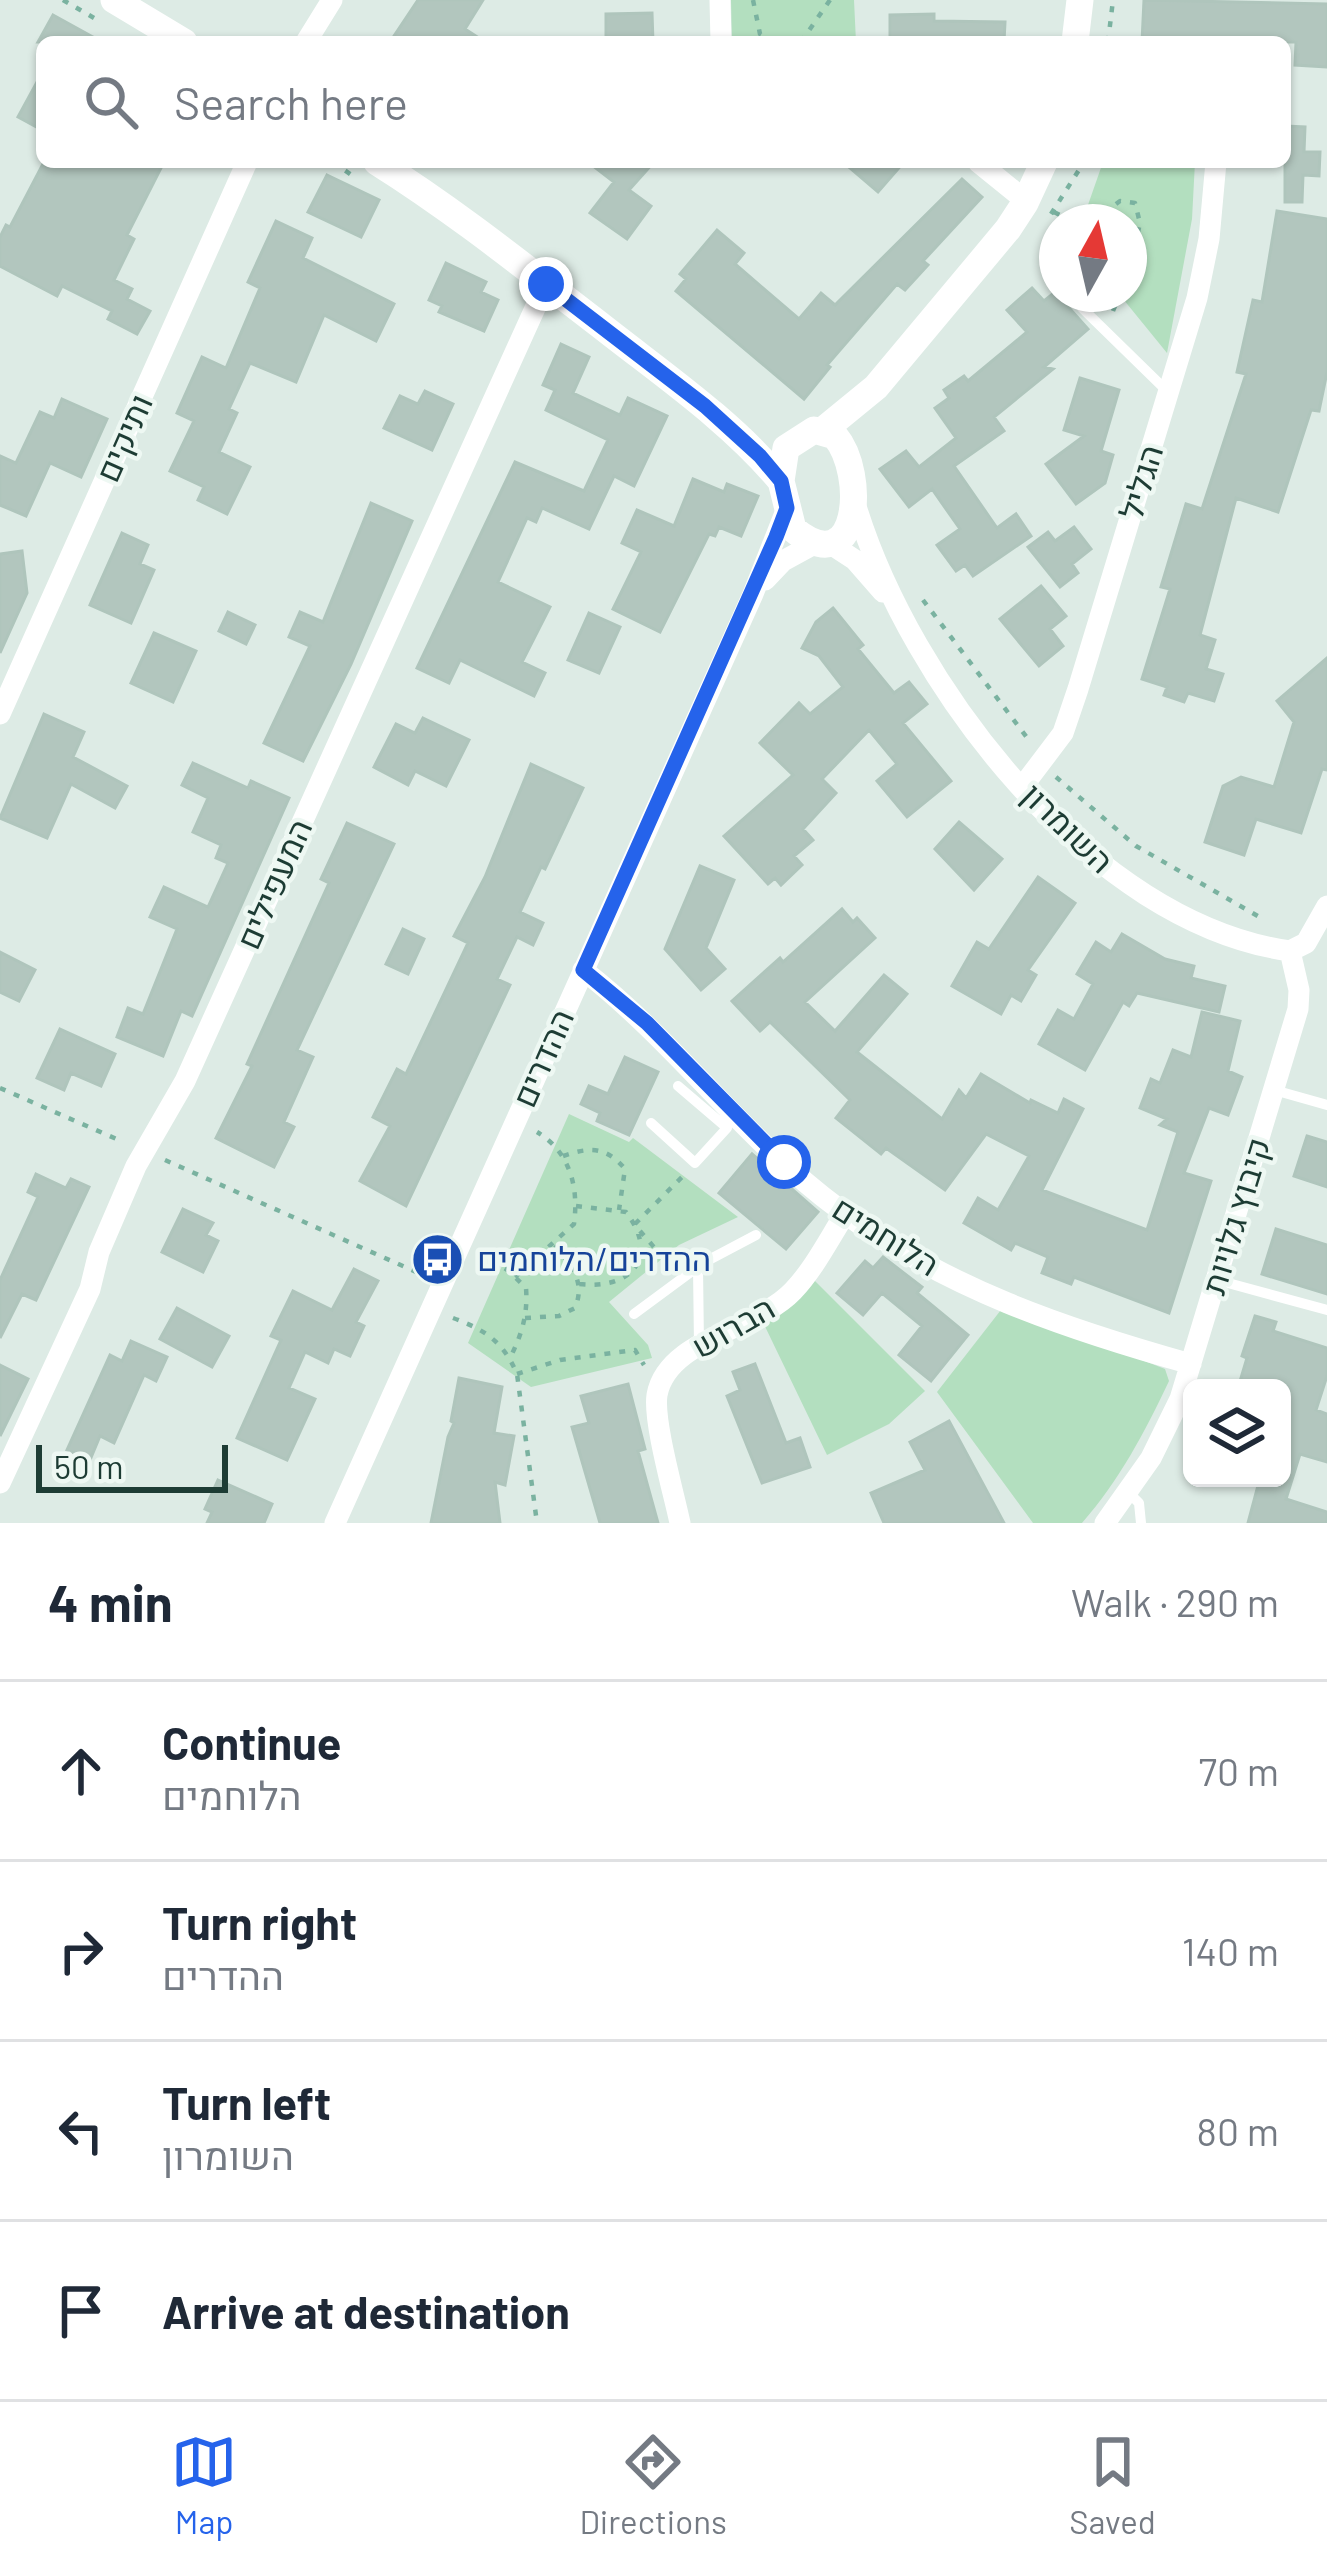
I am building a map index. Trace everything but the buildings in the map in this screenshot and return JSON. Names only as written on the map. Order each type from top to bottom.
[{"type":"street","points":[[114,0],[174,36]]},
{"type":"street","points":[[310,36],[332,0]]},
{"type":"street","points":[[721,0],[721,36]]},
{"type":"street","points":[[1076,36],[1080,0]]},
{"type":"street","name":"ותיקים","points":[[0,714],[244,168]]},
{"type":"street","points":[[388,168],[705,406],[760,456],[784,495],[793,529],[822,543],[848,530],[854,498],[850,463],[876,387]]},
{"type":"street","points":[[986,168],[1026,200]]},
{"type":"street","points":[[821,432],[876,387],[1008,230],[1041,168]]},
{"type":"street","name":"הגליל","points":[[1023,786],[1063,734],[1078,688],[1203,271],[1215,168]]},
{"type":"street","name":"המעפילים","points":[[0,1483],[90,1289],[99,1252],[136,1166],[185,1081],[546,284]]},
{"type":"street","points":[[705,406],[786,448]]},
{"type":"street","points":[[786,448],[814,430],[835,436],[850,463]]},
{"type":"street","points":[[784,495],[786,448]]},
{"type":"street","name":"ההדרים","points":[[334,1523],[753,594],[784,495]]},
{"type":"street","name":"השומרון","points":[[854,498],[865,534],[910,625],[967,725],[1066,834],[1150,898],[1251,945],[1290,951]]},
{"type":"street","name":"ההדרים","points":[[753,594],[783,561],[822,543]]},
{"type":"street","name":"השומרון","points":[[822,543],[870,575],[910,625]]},
{"type":"street","points":[[1290,951],[1306,943],[1327,906]]},
{"type":"street","name":"קיבוץ גלויות","points":[[1105,1523],[1171,1419],[1191,1364],[1298,1009],[1290,951]]},
{"type":"street","name":"הלוחמים","points":[[583,970],[647,1023],[784,1162],[845,1214],[932,1267],[1032,1315],[1191,1364]]},
{"type":"street","name":"הברוש","points":[[658,1390],[675,1362],[765,1313],[793,1291],[845,1214]]},
{"type":"street","points":[[658,1390],[656,1403],[680,1523]]},
{"type":"lane","points":[[1086,312],[1168,392]]},
{"type":"lane","points":[[679,1086],[728,1128]]},
{"type":"lane","points":[[1274,1090],[1327,1105]]},
{"type":"lane","points":[[722,1098],[728,1128]]},
{"type":"lane","points":[[651,1123],[695,1163],[728,1128]]},
{"type":"lane","points":[[634,1314],[698,1267],[756,1234]]},
{"type":"lane","points":[[698,1267],[699,1345]]},
{"type":"lane","points":[[1217,1280],[1327,1310]]},
{"type":"lane","points":[[1128,1492],[1139,1503],[1141,1523]]},
{"type":"path","points":[[753,0],[764,36]]},
{"type":"path","points":[[805,36],[830,0]]},
{"type":"path","points":[[1109,36],[1113,0]]},
{"type":"path","points":[[922,598],[1060,783],[1136,846],[1264,919],[1290,951]]},
{"type":"path","points":[[0,1088],[442,1284]]},
{"type":"path","points":[[515,1276],[574,1224],[576,1206],[570,1168],[554,1142],[516,1119]]},
{"type":"path","points":[[563,1156],[586,1148],[615,1157],[625,1168],[619,1210]]},
{"type":"path","points":[[635,1224],[695,1163]]},
{"type":"path","points":[[576,1206],[626,1212],[681,1279]]},
{"type":"path","points":[[580,1284],[602,1287],[630,1275],[641,1258],[640,1231]]},
{"type":"path","points":[[461,1242],[526,1288],[525,1318],[510,1358]]},
{"type":"path","points":[[525,1318],[559,1316],[575,1308],[580,1284],[555,1245]]},
{"type":"path","points":[[431,1310],[488,1334],[510,1358],[517,1374],[538,1523]]},
{"type":"path","points":[[517,1374],[560,1360],[635,1350],[658,1390]]},
{"type":"green space","points":[[731,0],[854,0],[856,36],[732,36]]},
{"type":"green space","points":[[1101,168],[1195,168],[1192,219],[1167,353],[1134,312],[1147,312],[1147,204],[1088,204]]},
{"type":"green space","points":[[569,1114],[629,1142],[633,1138],[738,1217],[679,1245],[609,1302],[648,1345],[652,1358],[531,1387],[468,1343]]},
{"type":"green space","points":[[810,1276],[925,1391],[889,1424],[827,1455],[759,1314]]},
{"type":"green space","points":[[1004,1306],[1165,1369],[1169,1381],[1141,1437],[1082,1523],[1033,1523],[937,1392]]},
{"type":"place","name":"ההדרים/הלוחמים","points":[[438,1259]]},
{"type":"route","points":[[546,284],[705,406],[781,481],[787,508],[753,594],[583,970],[647,1023],[784,1162]]}]
